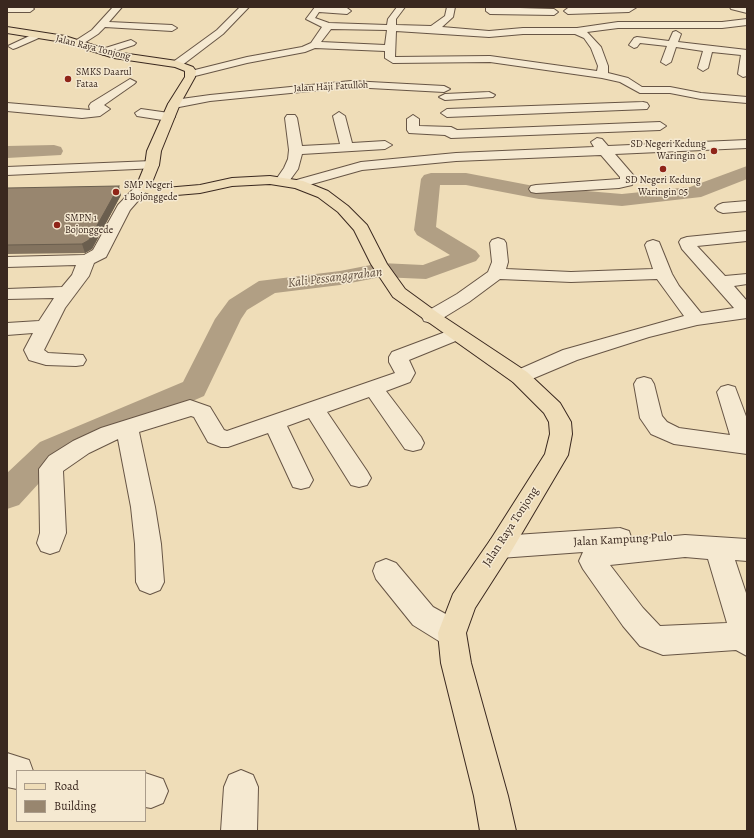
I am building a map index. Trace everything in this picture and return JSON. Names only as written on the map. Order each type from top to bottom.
[{"type":"main road","name":"Jalan Raya Tonjong","points":[[8,31],[78,43],[103,52],[177,64],[189,69],[191,74]]},
{"type":"main road","points":[[191,74],[173,106],[154,151],[148,174],[152,191],[165,192],[200,189],[242,181],[282,181],[303,185]]},
{"type":"main road","name":"Jalan Raya Tonjong","points":[[303,185],[323,194],[343,209],[361,228],[379,264],[399,293],[431,317],[520,377],[552,408],[560,422],[561,434],[556,455],[500,547],[463,603],[452,633],[456,663],[491,796],[498,831]]},
{"type":"street","points":[[78,43],[95,32],[118,7]]},
{"type":"street","points":[[177,64],[220,32],[245,7]]},
{"type":"street","points":[[400,7],[392,17],[390,58],[393,60],[452,58],[491,52],[624,80],[640,90],[670,90],[700,96],[747,100]]},
{"type":"street","points":[[433,29],[449,17],[451,7]]},
{"type":"street","points":[[496,7],[490,8],[490,12],[554,12],[550,7]]},
{"type":"street","points":[[566,9],[629,9],[633,7]]},
{"type":"street","points":[[734,7],[747,10]]},
{"type":"street","points":[[7,9],[30,9]]},
{"type":"street","points":[[347,11],[316,9],[316,13],[310,20],[328,26],[433,29],[489,34],[592,30],[618,24],[722,25],[746,28]]},
{"type":"street","points":[[566,9],[592,30]]},
{"type":"street","points":[[531,19],[539,31]]},
{"type":"street","points":[[502,22],[504,33]]},
{"type":"street","points":[[102,24],[172,28]]},
{"type":"street","points":[[314,46],[328,26]]},
{"type":"street","points":[[637,29],[690,35]]},
{"type":"street","points":[[577,31],[587,36],[596,47],[604,66],[602,75]]},
{"type":"street","points":[[489,34],[491,52]]},
{"type":"street","points":[[666,62],[676,34]]},
{"type":"street","points":[[14,46],[38,35]]},
{"type":"street","points":[[634,46],[637,40],[640,40],[747,53],[743,74]]},
{"type":"street","points":[[103,52],[131,43]]},
{"type":"street","points":[[191,74],[238,62],[290,53],[314,46],[390,48]]},
{"type":"street","points":[[703,68],[708,49]]},
{"type":"street","points":[[238,62],[247,71]]},
{"type":"street","points":[[414,77],[442,82],[444,84],[447,113],[456,157]]},
{"type":"street","points":[[7,107],[82,114],[96,113],[104,109],[95,108],[95,106],[130,82]]},
{"type":"street","name":"Jalan Haji Fatulloh","points":[[141,112],[210,98],[351,84],[445,93],[489,95]]},
{"type":"street","points":[[447,113],[644,106]]},
{"type":"street","points":[[536,189],[619,184],[628,182],[627,176],[570,108]]},
{"type":"street","points":[[339,116],[347,147]]},
{"type":"street","points":[[282,181],[293,166],[296,150],[291,118]]},
{"type":"street","points":[[412,130],[451,132],[660,126]]},
{"type":"street","points":[[303,185],[351,174],[377,170],[747,144]]},
{"type":"street","points":[[296,150],[385,145]]},
{"type":"street","points":[[303,185],[361,166],[456,157],[747,152]]},
{"type":"street","points":[[7,171],[148,174]]},
{"type":"street","points":[[7,178],[148,174]]},
{"type":"street","points":[[7,262],[87,260],[100,253],[123,208],[148,174]]},
{"type":"street","points":[[723,208],[747,206]]},
{"type":"street","points":[[520,377],[570,355],[642,333],[696,319],[747,312],[688,246],[687,242],[747,236]]},
{"type":"street","points":[[431,317],[463,298],[496,274],[500,262],[498,243]]},
{"type":"street","points":[[653,245],[663,274],[671,288],[696,319]]},
{"type":"street","points":[[76,360],[53,360],[36,356],[34,350],[44,327],[66,292],[80,276],[87,260]]},
{"type":"street","points":[[496,274],[571,277],[663,274]]},
{"type":"street","points":[[721,282],[747,279]]},
{"type":"street","points":[[7,294],[66,292]]},
{"type":"street","points":[[7,343],[14,329],[44,327]]},
{"type":"street","points":[[50,543],[53,533],[51,473],[54,465],[81,447],[126,428],[190,408],[197,409],[202,412],[216,436],[221,439],[239,436],[274,422],[374,389],[405,376],[398,359],[399,357],[456,334]]},
{"type":"street","points":[[644,384],[651,418],[659,428],[674,436],[746,446],[728,392]]},
{"type":"street","points":[[374,389],[413,443]]},
{"type":"street","points":[[314,409],[360,478]]},
{"type":"street","points":[[274,422],[301,480]]},
{"type":"street","points":[[126,428],[143,507],[148,544],[150,582]]},
{"type":"street","name":"Jalan Kampung Pulo","points":[[500,547],[680,537],[747,537]]},
{"type":"street","points":[[718,547],[746,639],[663,641],[650,636],[633,617],[592,561],[594,557],[598,555],[685,546],[718,547],[747,550]]},
{"type":"street","points":[[386,571],[423,616],[452,633]]},
{"type":"street","points":[[239,831],[241,788]]},
{"type":"building","name":"SMPN 1 Bojonggede","points":[[119,186],[89,240],[82,244],[7,245],[7,188]]},
{"type":"waterway","points":[[7,152],[54,151]]},
{"type":"waterway","name":"Kali Pessanggrahan","points":[[7,495],[51,450],[194,389],[228,319],[238,305],[268,286],[340,278],[381,270],[426,272],[468,256],[425,230],[431,179],[466,179],[539,193],[622,200],[694,193],[747,172]]},
{"type":"place","name":"SMKS Daarul Fataa","points":[[68,79]]},
{"type":"place","name":"SD Negeri Kedung Waringin 01","points":[[714,151]]},
{"type":"place","name":"SD Negeri Kedung Waringin 05","points":[[663,169]]},
{"type":"place","name":"SMP Negeri 1 Bojonggede","points":[[116,192]]},
{"type":"place","name":"SMPN 1 Bojonggede","points":[[57,225]]}]
